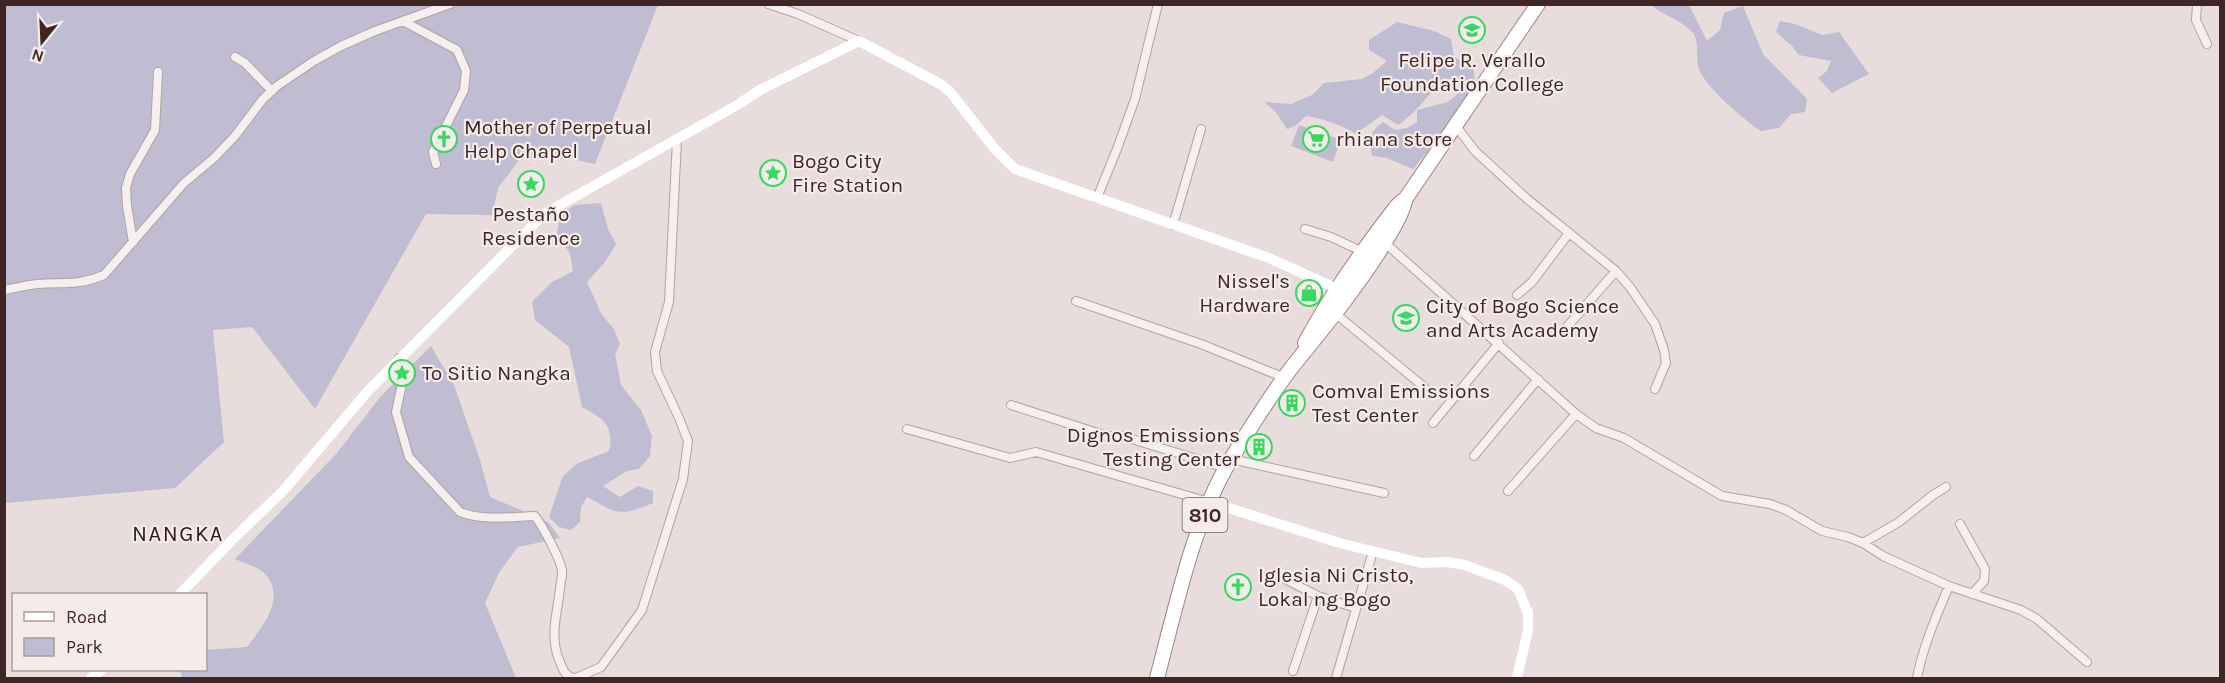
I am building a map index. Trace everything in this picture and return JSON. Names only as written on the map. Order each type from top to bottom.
[{"type":"highway","name":"810","points":[[1288,373],[1350,296],[1360,281],[1396,207],[1406,198],[1538,4]]},
{"type":"highway","name":"810","points":[[1157,678],[1180,592],[1209,502],[1229,463],[1288,373],[1336,287],[1361,251],[1380,239]]},
{"type":"highway","points":[[1347,271],[1360,281]]},
{"type":"main road","points":[[181,593],[283,491],[368,391],[544,214],[677,140],[760,90],[859,41],[942,85],[951,93],[994,148],[1015,169],[1269,258],[1336,287],[1350,296]]},
{"type":"main road","points":[[1209,502],[1343,544],[1422,563],[1447,562],[1464,565],[1505,580],[1518,589],[1528,613],[1528,630],[1517,678]]},
{"type":"street","points":[[4,290],[39,284],[65,285],[88,282],[104,275],[184,183],[214,158],[235,136],[272,91],[314,61],[341,46],[450,4]]},
{"type":"street","points":[[768,4],[798,14],[859,41]]},
{"type":"street","points":[[1097,198],[1135,99],[1158,4]]},
{"type":"street","points":[[2197,4],[2196,20],[2207,44]]},
{"type":"street","points":[[403,21],[457,50],[466,71],[464,90],[434,152],[436,164]]},
{"type":"street","points":[[235,57],[245,63],[272,91]]},
{"type":"street","points":[[133,242],[126,188],[130,174],[155,130],[158,72]]},
{"type":"street","points":[[1455,126],[1475,151],[1526,198],[1616,271],[1630,287],[1655,324],[1664,350],[1666,363],[1655,389]]},
{"type":"street","points":[[1173,225],[1201,129]]},
{"type":"street","points":[[400,358],[405,386],[400,412],[396,412],[409,457],[460,512],[470,516],[487,517],[535,516],[555,551],[562,572],[553,633],[555,651],[571,678],[601,667],[642,610],[683,479],[688,441],[680,418],[657,371],[655,352],[669,302],[677,140]]},
{"type":"street","points":[[1305,229],[1331,237],[1361,251]]},
{"type":"street","points":[[1517,295],[1532,282],[1569,233]]},
{"type":"street","points":[[1380,239],[1576,414],[1596,428],[1624,438],[1722,496],[1770,504],[1786,510],[1822,531],[1863,543],[1883,556],[1949,586],[2021,610],[2037,619],[2087,662]]},
{"type":"street","points":[[1565,329],[1616,271]]},
{"type":"street","points":[[1076,301],[1288,373]]},
{"type":"street","points":[[1336,314],[1424,387]]},
{"type":"street","points":[[1433,423],[1498,343]]},
{"type":"street","points":[[1474,456],[1538,379]]},
{"type":"street","points":[[1011,405],[1107,436],[1122,436],[1229,463],[1384,494]]},
{"type":"street","points":[[1508,491],[1576,414]]},
{"type":"street","points":[[907,429],[1010,458],[1036,452],[1209,502]]},
{"type":"street","points":[[1863,543],[1899,522],[1946,487]]},
{"type":"street","points":[[1959,524],[1984,569],[1984,581],[1972,594]]},
{"type":"street","points":[[1336,678],[1373,551]]},
{"type":"street","points":[[1285,579],[1318,596],[1356,608]]},
{"type":"street","points":[[1917,678],[1928,634],[1949,586]]},
{"type":"street","points":[[1293,671],[1318,596]]},
{"type":"green space","points":[[4,5],[658,5],[595,164],[572,159],[521,158],[498,188],[492,215],[426,214],[315,409],[252,327],[213,330],[224,442],[175,488],[5,503]]},
{"type":"green space","points":[[1651,5],[1689,5],[1707,41],[1720,30],[1724,13],[1743,6],[1763,54],[1807,99],[1805,112],[1791,114],[1779,128],[1761,131],[1726,103],[1703,77],[1698,65],[1693,33],[1683,24]]},
{"type":"green space","points":[[1780,21],[1795,24],[1822,35],[1839,32],[1869,74],[1832,93],[1818,78],[1827,71],[1831,61],[1799,55],[1776,32]]},
{"type":"green space","points":[[1397,22],[1434,31],[1451,39],[1454,57],[1473,65],[1475,82],[1444,79],[1404,121],[1398,125],[1382,115],[1361,130],[1361,138],[1335,124],[1306,116],[1295,126],[1287,129],[1275,111],[1264,102],[1291,104],[1312,95],[1324,83],[1362,79],[1373,73],[1387,61],[1369,50],[1369,40]]},
{"type":"green space","points":[[1464,84],[1470,85],[1468,94],[1430,149],[1413,169],[1387,158],[1372,156],[1371,137],[1383,122],[1395,130],[1407,128],[1417,122],[1417,110],[1448,102],[1459,93]]},
{"type":"green space","points":[[1299,125],[1341,140],[1333,162],[1291,146]]},
{"type":"green space","points":[[601,203],[608,229],[616,244],[605,262],[587,282],[602,315],[614,329],[620,344],[615,354],[621,385],[641,410],[652,436],[650,456],[639,469],[627,471],[603,486],[620,497],[638,486],[653,491],[653,503],[619,512],[587,497],[581,507],[580,522],[571,530],[559,527],[549,517],[563,476],[578,463],[609,451],[610,434],[601,419],[582,407],[569,347],[535,320],[532,302],[552,282],[573,271],[570,254],[557,233],[560,214],[575,205]]},
{"type":"green space","points":[[431,346],[454,385],[480,460],[490,497],[548,522],[560,538],[518,547],[500,571],[485,603],[516,678],[182,678],[180,671],[207,671],[207,650],[247,647],[253,639],[270,612],[274,593],[265,574],[235,559],[337,453],[381,396]]},
{"type":"place","name":"Felipe R. Verallo Foundation College","points":[[1472,30]]},
{"type":"place","name":"Mother of Perpetual Help Chapel","points":[[444,139]]},
{"type":"place","name":"rhiana store","points":[[1316,139]]},
{"type":"place","name":"Bogo City Fire Station","points":[[773,173]]},
{"type":"place","name":"Pestaño Residence","points":[[531,184]]},
{"type":"place","name":"Nissel's Hardware","points":[[1309,293]]},
{"type":"place","name":"City of Bogo Science and Arts Academy","points":[[1406,318]]},
{"type":"place","name":"To Sitio Nangka","points":[[402,373]]},
{"type":"place","name":"Comval Emissions Test Center","points":[[1292,403]]},
{"type":"place","name":"Dignos Emissions Testing Center","points":[[1259,447]]},
{"type":"place","name":"Iglesia Ni Cristo, Lokal ng Bogo","points":[[1238,587]]},
{"type":"district","name":"NANGKA","points":[[178,534]]}]
